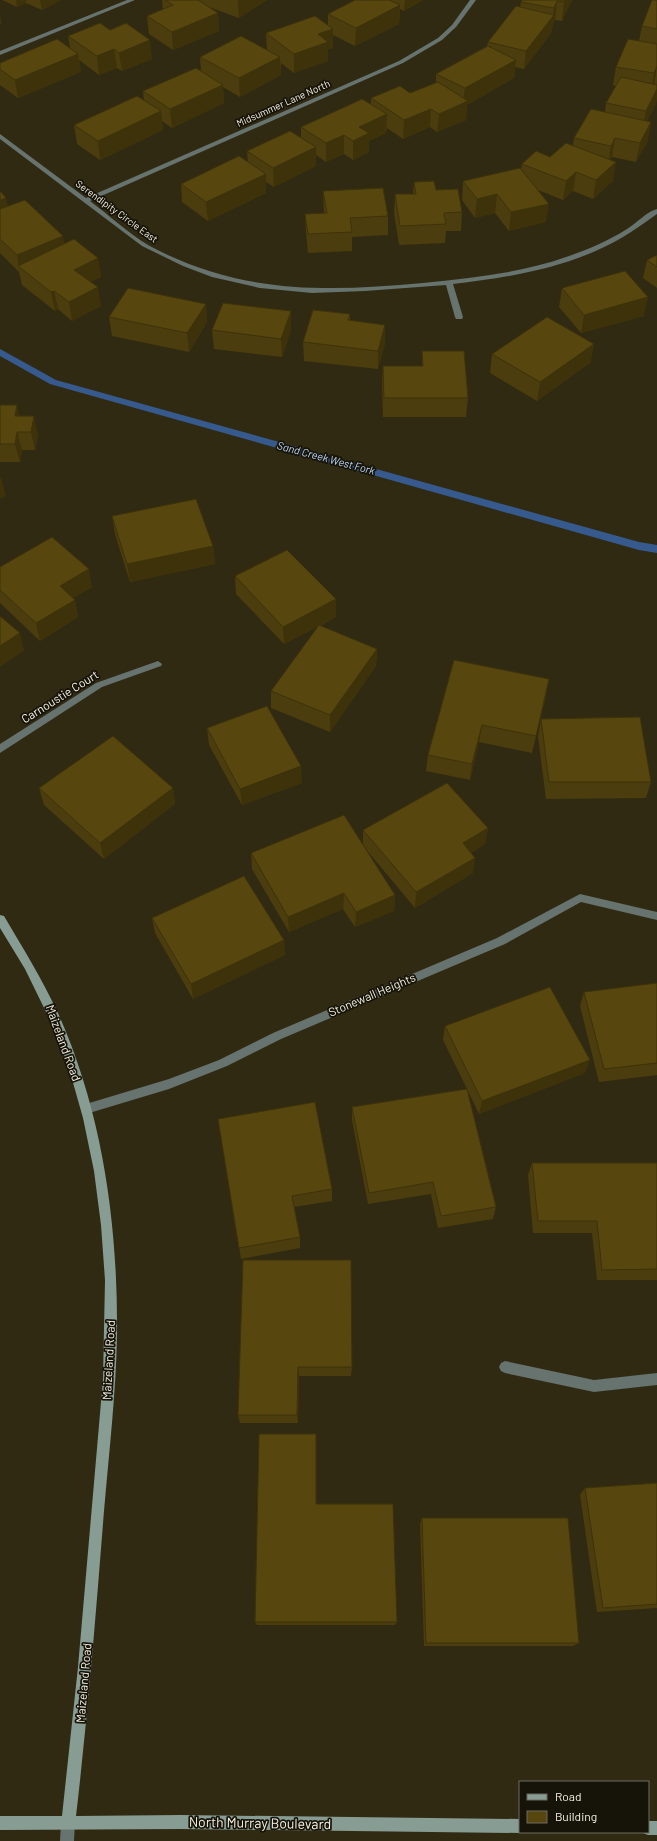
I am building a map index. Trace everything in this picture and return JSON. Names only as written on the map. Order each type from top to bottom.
[{"type":"main road","name":"Maizeland Road","points":[[0,919],[23,952],[46,996],[69,1050],[86,1109],[100,1167],[109,1246],[111,1334],[84,1690],[68,1822]]},
{"type":"main road","name":"North Murray Boulevard","points":[[0,1823],[68,1822],[519,1826]]},
{"type":"street","points":[[0,53],[132,0]]},
{"type":"street","name":"Midsummer Lane North","points":[[84,201],[401,62],[440,39],[454,26],[473,0]]},
{"type":"street","name":"Serendipity Circle East","points":[[0,136],[144,245],[168,258],[196,270],[260,286],[291,290],[334,290],[449,283],[521,272],[582,254],[641,224],[657,211]]},
{"type":"street","points":[[449,283],[459,317]]},
{"type":"street","name":"Carnoustie Court","points":[[0,749],[99,685],[158,664]]},
{"type":"street","name":"Stonewall Heights","points":[[86,1109],[169,1084],[223,1063],[277,1036],[501,941],[580,898],[657,916]]},
{"type":"street","points":[[504,1367],[594,1386],[657,1379]]},
{"type":"street","points":[[67,1841],[68,1822]]},
{"type":"building","points":[[165,0],[198,0],[218,13],[172,32],[147,16],[173,5]]},
{"type":"building","points":[[355,0],[389,0],[400,5],[356,28],[328,14]]},
{"type":"building","points":[[522,0],[565,0],[564,2],[557,1],[554,8],[521,2]]},
{"type":"building","points":[[652,0],[657,0],[657,29],[642,26]]},
{"type":"building","points":[[516,6],[554,15],[526,51],[488,42]]},
{"type":"building","points":[[315,16],[333,29],[318,34],[328,42],[294,54],[266,33]]},
{"type":"building","points":[[100,23],[110,30],[126,23],[150,40],[119,53],[114,49],[97,56],[68,36]]},
{"type":"building","points":[[241,36],[280,57],[239,78],[200,57]]},
{"type":"building","points":[[57,39],[78,54],[15,80],[0,69],[0,63]]},
{"type":"building","points":[[628,39],[657,44],[657,66],[654,73],[616,67]]},
{"type":"building","points":[[488,46],[516,60],[465,88],[436,74]]},
{"type":"building","points":[[196,68],[223,85],[170,109],[143,91]]},
{"type":"building","points":[[621,77],[657,85],[657,89],[646,111],[606,103]]},
{"type":"building","points":[[438,82],[468,101],[439,114],[431,109],[404,120],[371,98],[400,86],[410,93]]},
{"type":"building","points":[[137,96],[161,111],[98,141],[74,125]]},
{"type":"building","points":[[362,99],[387,114],[359,127],[369,133],[353,141],[344,135],[326,143],[301,127]]},
{"type":"building","points":[[591,109],[651,122],[640,143],[615,138],[611,146],[574,138]]},
{"type":"building","points":[[290,131],[316,147],[273,168],[247,151]]},
{"type":"building","points":[[566,143],[616,162],[596,180],[576,172],[566,181],[522,164],[536,151],[550,157]]},
{"type":"building","points":[[239,156],[266,174],[206,202],[181,184]]},
{"type":"building","points":[[520,168],[549,204],[511,212],[497,194],[477,199],[463,181]]},
{"type":"building","points":[[434,181],[436,190],[458,189],[462,212],[444,213],[446,224],[400,226],[395,194],[416,194],[414,182]]},
{"type":"building","points":[[383,188],[388,216],[350,218],[352,232],[308,234],[305,214],[327,213],[323,191]]},
{"type":"building","points":[[0,191],[6,198],[0,200]]},
{"type":"building","points":[[25,200],[63,236],[17,255],[0,239],[0,209]]},
{"type":"building","points":[[74,239],[98,258],[74,270],[98,287],[69,302],[54,291],[51,292],[18,266]]},
{"type":"building","points":[[657,255],[657,267],[647,260]]},
{"type":"building","points":[[625,271],[648,297],[584,315],[562,288]]},
{"type":"building","points":[[128,288],[206,304],[187,333],[109,317]]},
{"type":"building","points":[[223,303],[291,311],[281,339],[212,330]]},
{"type":"building","points":[[313,310],[350,314],[348,320],[385,325],[378,351],[303,342]]},
{"type":"building","points":[[547,317],[594,344],[540,382],[492,354]]},
{"type":"building","points":[[422,351],[464,351],[468,398],[384,398],[383,366],[423,366]]},
{"type":"building","points":[[0,405],[17,405],[15,416],[34,416],[31,432],[17,432],[15,444],[0,444]]},
{"type":"building","points":[[196,499],[213,546],[127,564],[112,516]]},
{"type":"building","points":[[52,537],[89,569],[60,586],[75,600],[36,623],[0,590],[0,567]]},
{"type":"building","points":[[287,550],[336,599],[283,627],[235,576]]},
{"type":"building","points":[[0,616],[20,633],[0,646]]},
{"type":"building","points":[[319,625],[377,649],[330,715],[271,691]]},
{"type":"building","points":[[454,660],[549,679],[536,736],[482,725],[472,764],[428,755]]},
{"type":"building","points":[[267,706],[301,766],[240,789],[207,728]]},
{"type":"building","points":[[640,717],[651,782],[549,782],[541,719]]},
{"type":"building","points":[[113,736],[173,788],[100,843],[39,788]]},
{"type":"building","points":[[447,783],[488,828],[463,843],[475,858],[416,892],[363,830]]},
{"type":"building","points":[[344,815],[395,895],[356,912],[344,893],[288,917],[251,853]]},
{"type":"building","points":[[244,876],[284,940],[191,984],[152,918]]},
{"type":"building","points":[[657,983],[657,1063],[604,1069],[584,992]]},
{"type":"building","points":[[550,987],[590,1060],[482,1101],[445,1026]]},
{"type":"building","points":[[467,1089],[496,1207],[441,1216],[433,1182],[369,1193],[352,1107]]},
{"type":"building","points":[[315,1102],[332,1189],[292,1196],[300,1237],[239,1248],[218,1119]]},
{"type":"building","points":[[532,1163],[657,1163],[657,1269],[602,1270],[597,1221],[538,1221]]},
{"type":"building","points":[[243,1260],[351,1260],[352,1367],[298,1367],[297,1415],[238,1415]]},
{"type":"building","points":[[259,1434],[316,1434],[316,1504],[393,1504],[397,1622],[255,1622]]},
{"type":"building","points":[[657,1483],[657,1604],[603,1608],[585,1488]]},
{"type":"building","points":[[422,1518],[568,1518],[579,1643],[426,1643]]},
{"type":"waterway","name":"Sand Creek West Fork","points":[[0,352],[53,382],[639,546],[657,549]]}]
